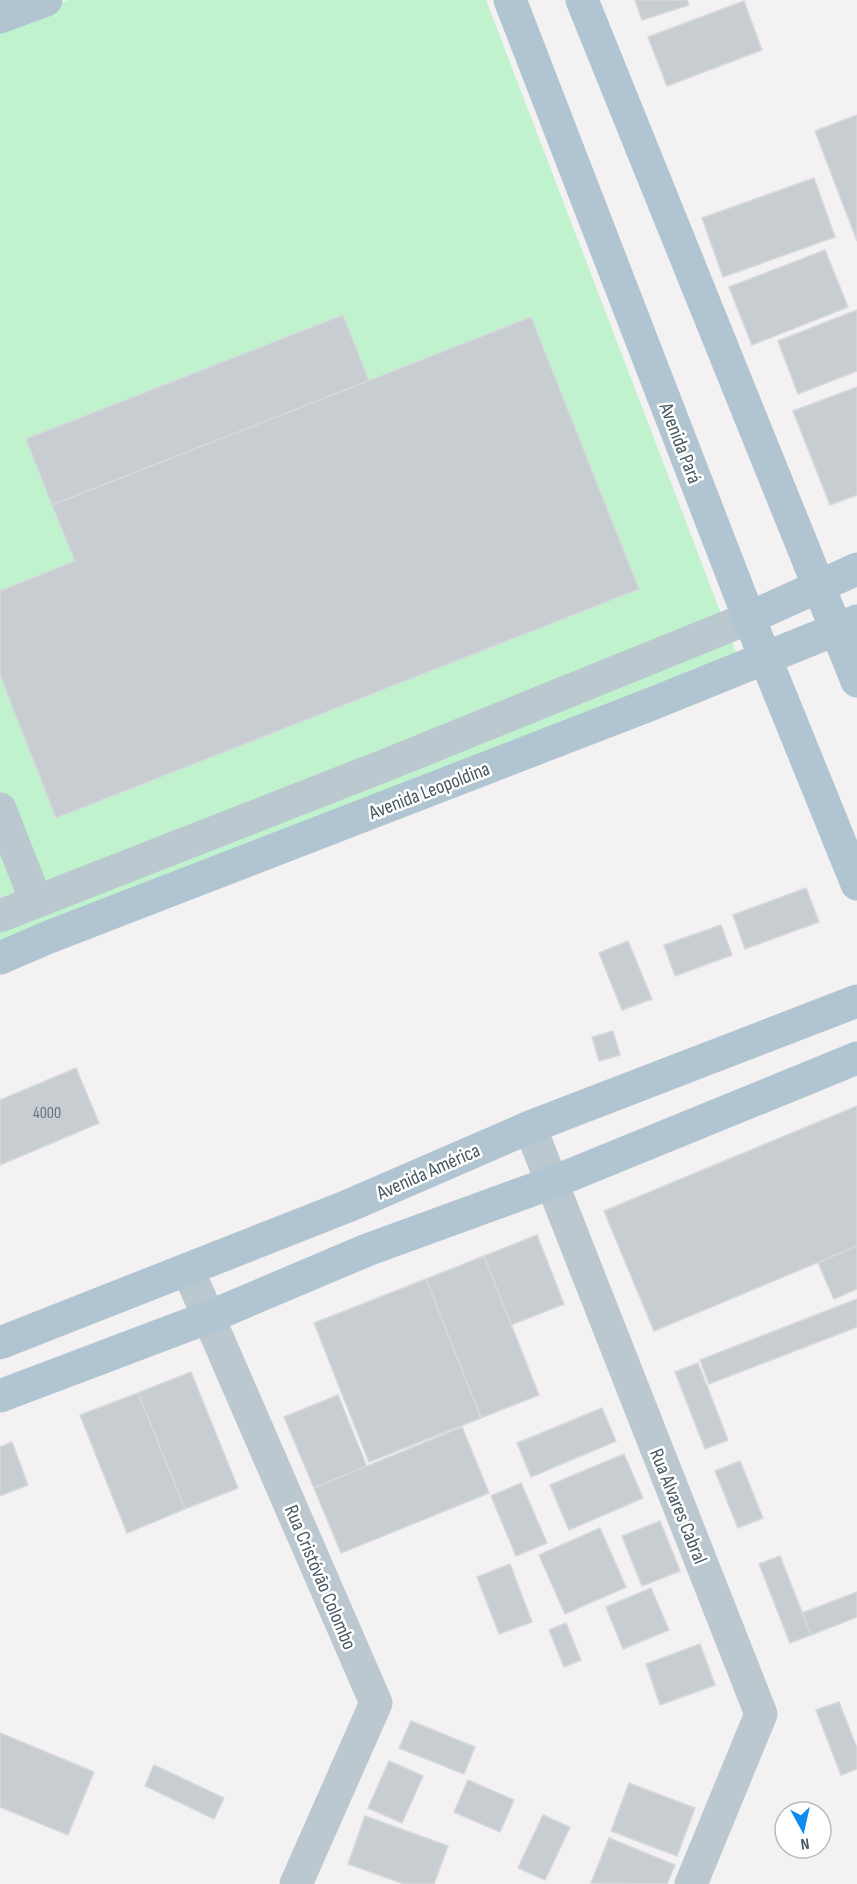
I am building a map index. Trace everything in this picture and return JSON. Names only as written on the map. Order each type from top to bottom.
[{"type":"main road","points":[[0,17],[46,0]]},
{"type":"main road","name":"Avenida Pará","points":[[510,0],[749,618],[857,884]]},
{"type":"main road","points":[[582,0],[819,585],[847,625],[857,681]]},
{"type":"main road","points":[[749,618],[857,569]]},
{"type":"main road","name":"Avenida Leopoldina","points":[[0,958],[766,659],[847,625]]},
{"type":"main road","name":"Avenida América","points":[[0,1343],[348,1206],[530,1127],[857,1000]]},
{"type":"main road","points":[[0,1396],[209,1317],[367,1250],[551,1183],[857,1058]]},
{"type":"street","points":[[0,916],[386,765],[749,618]]},
{"type":"street","points":[[0,809],[36,901]]},
{"type":"street","name":"Rua Alvares Cabral","points":[[530,1127],[761,1714],[690,1884]]},
{"type":"street","name":"Rua Cristóvão Colombo","points":[[188,1270],[376,1703],[297,1884]]},
{"type":"green space","points":[[68,0],[486,0],[745,676],[0,972],[0,28]]},
{"type":"building","points":[[635,0],[687,0],[689,5],[642,20]]},
{"type":"building","points":[[744,1],[762,50],[667,86],[648,37]]},
{"type":"building","points":[[857,115],[857,241],[815,131]]},
{"type":"building","points":[[814,178],[835,237],[723,277],[702,218]]},
{"type":"building","points":[[825,250],[848,307],[752,345],[729,287]]},
{"type":"building","points":[[857,310],[857,371],[798,394],[778,341]]},
{"type":"building","points":[[343,315],[369,381],[52,505],[26,439]]},
{"type":"building","points":[[531,317],[639,589],[56,818],[0,675],[0,591],[75,561],[52,505]]},
{"type":"building","points":[[857,387],[857,495],[830,505],[793,411]]},
{"type":"building","points":[[806,888],[819,922],[745,949],[733,915]]},
{"type":"building","points":[[721,925],[732,955],[675,976],[664,945]]},
{"type":"building","points":[[628,941],[652,999],[622,1010],[599,953]]},
{"type":"building","points":[[613,1031],[620,1055],[599,1061],[592,1037]]},
{"type":"building","points":[[76,1068],[99,1123],[0,1165],[0,1100]]},
{"type":"building","points":[[857,1106],[857,1246],[654,1331],[604,1211]]},
{"type":"building","points":[[537,1235],[564,1304],[511,1325],[484,1256]]},
{"type":"building","points":[[857,1246],[857,1289],[834,1299],[818,1263]]},
{"type":"building","points":[[484,1256],[539,1395],[481,1418],[426,1279]]},
{"type":"building","points":[[426,1279],[481,1418],[369,1462],[314,1323]]},
{"type":"building","points":[[857,1299],[857,1327],[709,1384],[700,1360]]},
{"type":"building","points":[[698,1363],[728,1440],[705,1449],[675,1372]]},
{"type":"building","points":[[191,1372],[238,1488],[185,1509],[138,1393]]},
{"type":"building","points":[[138,1393],[185,1509],[127,1533],[80,1415]]},
{"type":"building","points":[[338,1395],[367,1467],[314,1488],[284,1417]]},
{"type":"building","points":[[602,1408],[616,1441],[531,1477],[517,1443]]},
{"type":"building","points":[[462,1427],[489,1493],[341,1553],[314,1488]]},
{"type":"building","points":[[12,1442],[28,1485],[0,1496],[0,1447]]},
{"type":"building","points":[[624,1454],[643,1498],[569,1530],[550,1485]]},
{"type":"building","points":[[740,1461],[763,1518],[738,1528],[715,1471]]},
{"type":"building","points":[[521,1483],[547,1543],[516,1556],[491,1496]]},
{"type":"building","points":[[660,1521],[680,1571],[642,1586],[622,1536]]},
{"type":"building","points":[[600,1528],[626,1587],[565,1614],[539,1555]]},
{"type":"building","points":[[780,1556],[811,1635],[790,1643],[759,1564]]},
{"type":"building","points":[[510,1564],[532,1622],[499,1634],[477,1577]]},
{"type":"building","points":[[651,1588],[669,1630],[623,1649],[606,1607]]},
{"type":"building","points":[[857,1592],[857,1617],[811,1635],[802,1613]]},
{"type":"building","points":[[566,1623],[581,1660],[564,1667],[549,1630]]},
{"type":"building","points":[[700,1644],[715,1685],[660,1705],[646,1664]]},
{"type":"building","points":[[839,1702],[857,1748],[857,1769],[841,1775],[816,1710]]},
{"type":"building","points":[[411,1721],[475,1747],[464,1774],[399,1748]]},
{"type":"building","points":[[0,1733],[94,1772],[68,1835],[0,1807]]},
{"type":"building","points":[[389,1761],[423,1776],[402,1823],[368,1808]]},
{"type":"building","points":[[154,1765],[224,1798],[214,1819],[145,1786]]},
{"type":"building","points":[[468,1780],[514,1800],[500,1832],[454,1812]]},
{"type":"building","points":[[629,1783],[695,1808],[677,1856],[611,1831]]},
{"type":"building","points":[[543,1815],[570,1827],[545,1880],[518,1868]]},
{"type":"building","points":[[365,1816],[448,1846],[434,1884],[404,1884],[348,1864]]},
{"type":"building","points":[[609,1838],[675,1865],[667,1884],[591,1883]]}]
